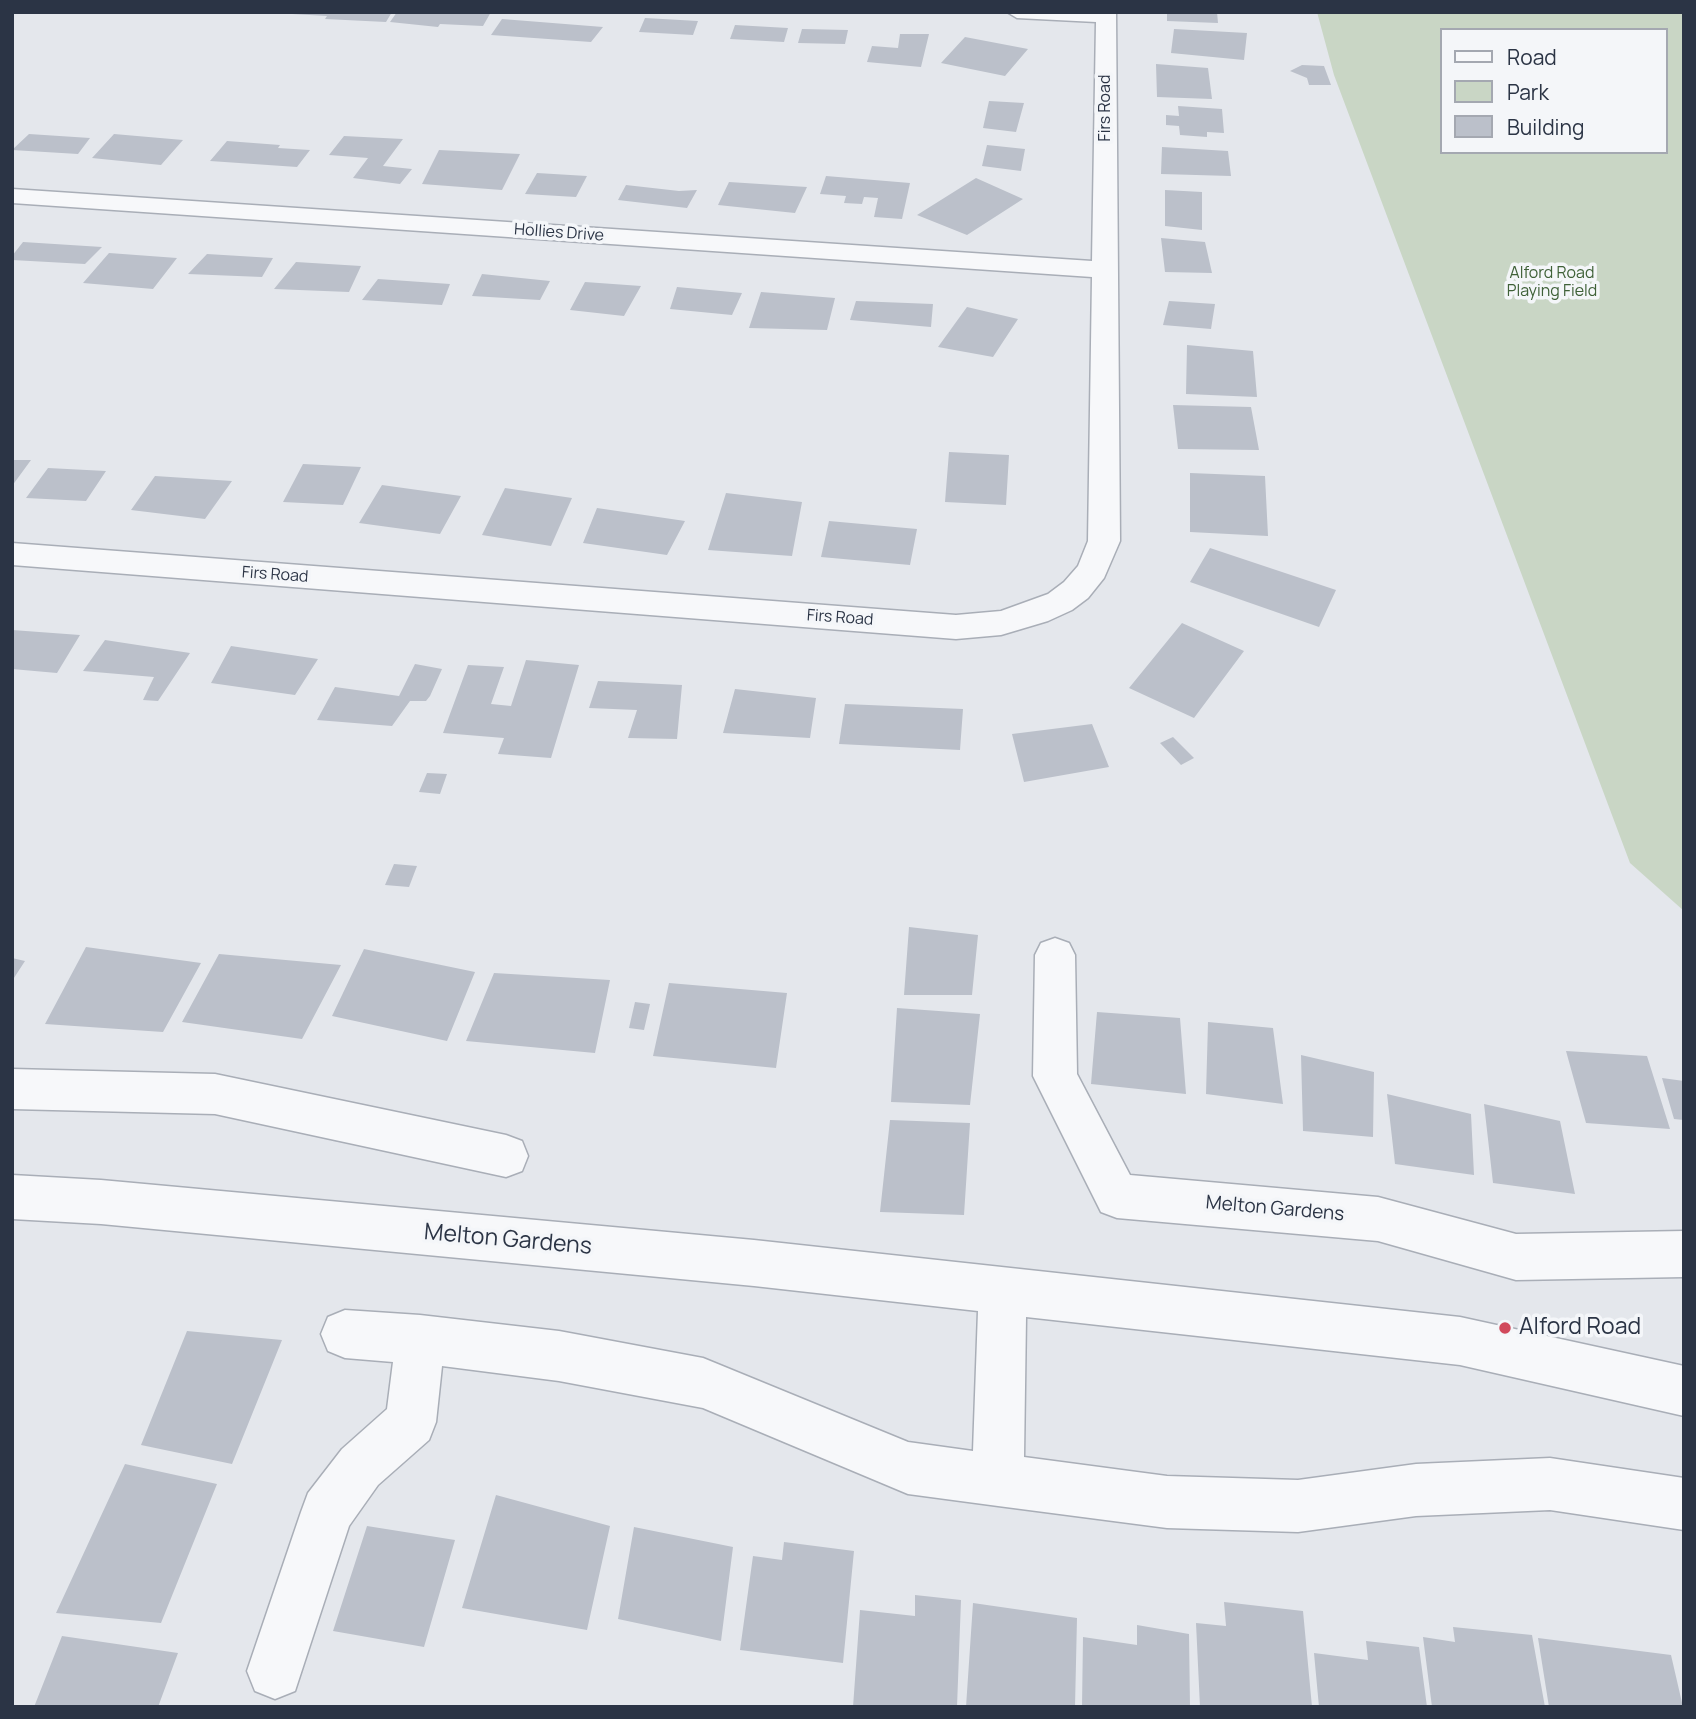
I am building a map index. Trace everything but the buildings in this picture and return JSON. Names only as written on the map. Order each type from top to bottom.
[{"type":"street","points":[[1017,12],[1106,14]]},
{"type":"street","name":"Firs Road","points":[[12,554],[956,627],[1001,623],[1036,613],[1060,602],[1076,590],[1093,570],[1104,541],[1106,14]]},
{"type":"street","name":"Hollies Drive","points":[[12,196],[1105,270]]},
{"type":"street","name":"Melton Gardens","points":[[1055,955],[1055,1076],[1117,1196],[1378,1219],[1516,1257],[1684,1254]]},
{"type":"street","points":[[12,1089],[215,1094],[506,1156]]},
{"type":"street","name":"Melton Gardens","points":[[12,1197],[101,1202],[1003,1289],[1460,1341],[1684,1391]]},
{"type":"street","points":[[998,1480],[1003,1289]]},
{"type":"street","points":[[345,1334],[420,1339],[559,1356],[703,1383],[908,1468],[1167,1502],[1298,1506],[1416,1490],[1550,1484],[1684,1504]]},
{"type":"street","points":[[275,1671],[327,1512],[360,1467],[411,1422],[420,1339]]},
{"type":"green space","name":"Alford Road Playing Field","points":[[1317,12],[1684,12],[1684,911],[1630,863],[1334,75]]},
{"type":"place","name":"Alford Road","points":[[1505,1328]]}]
